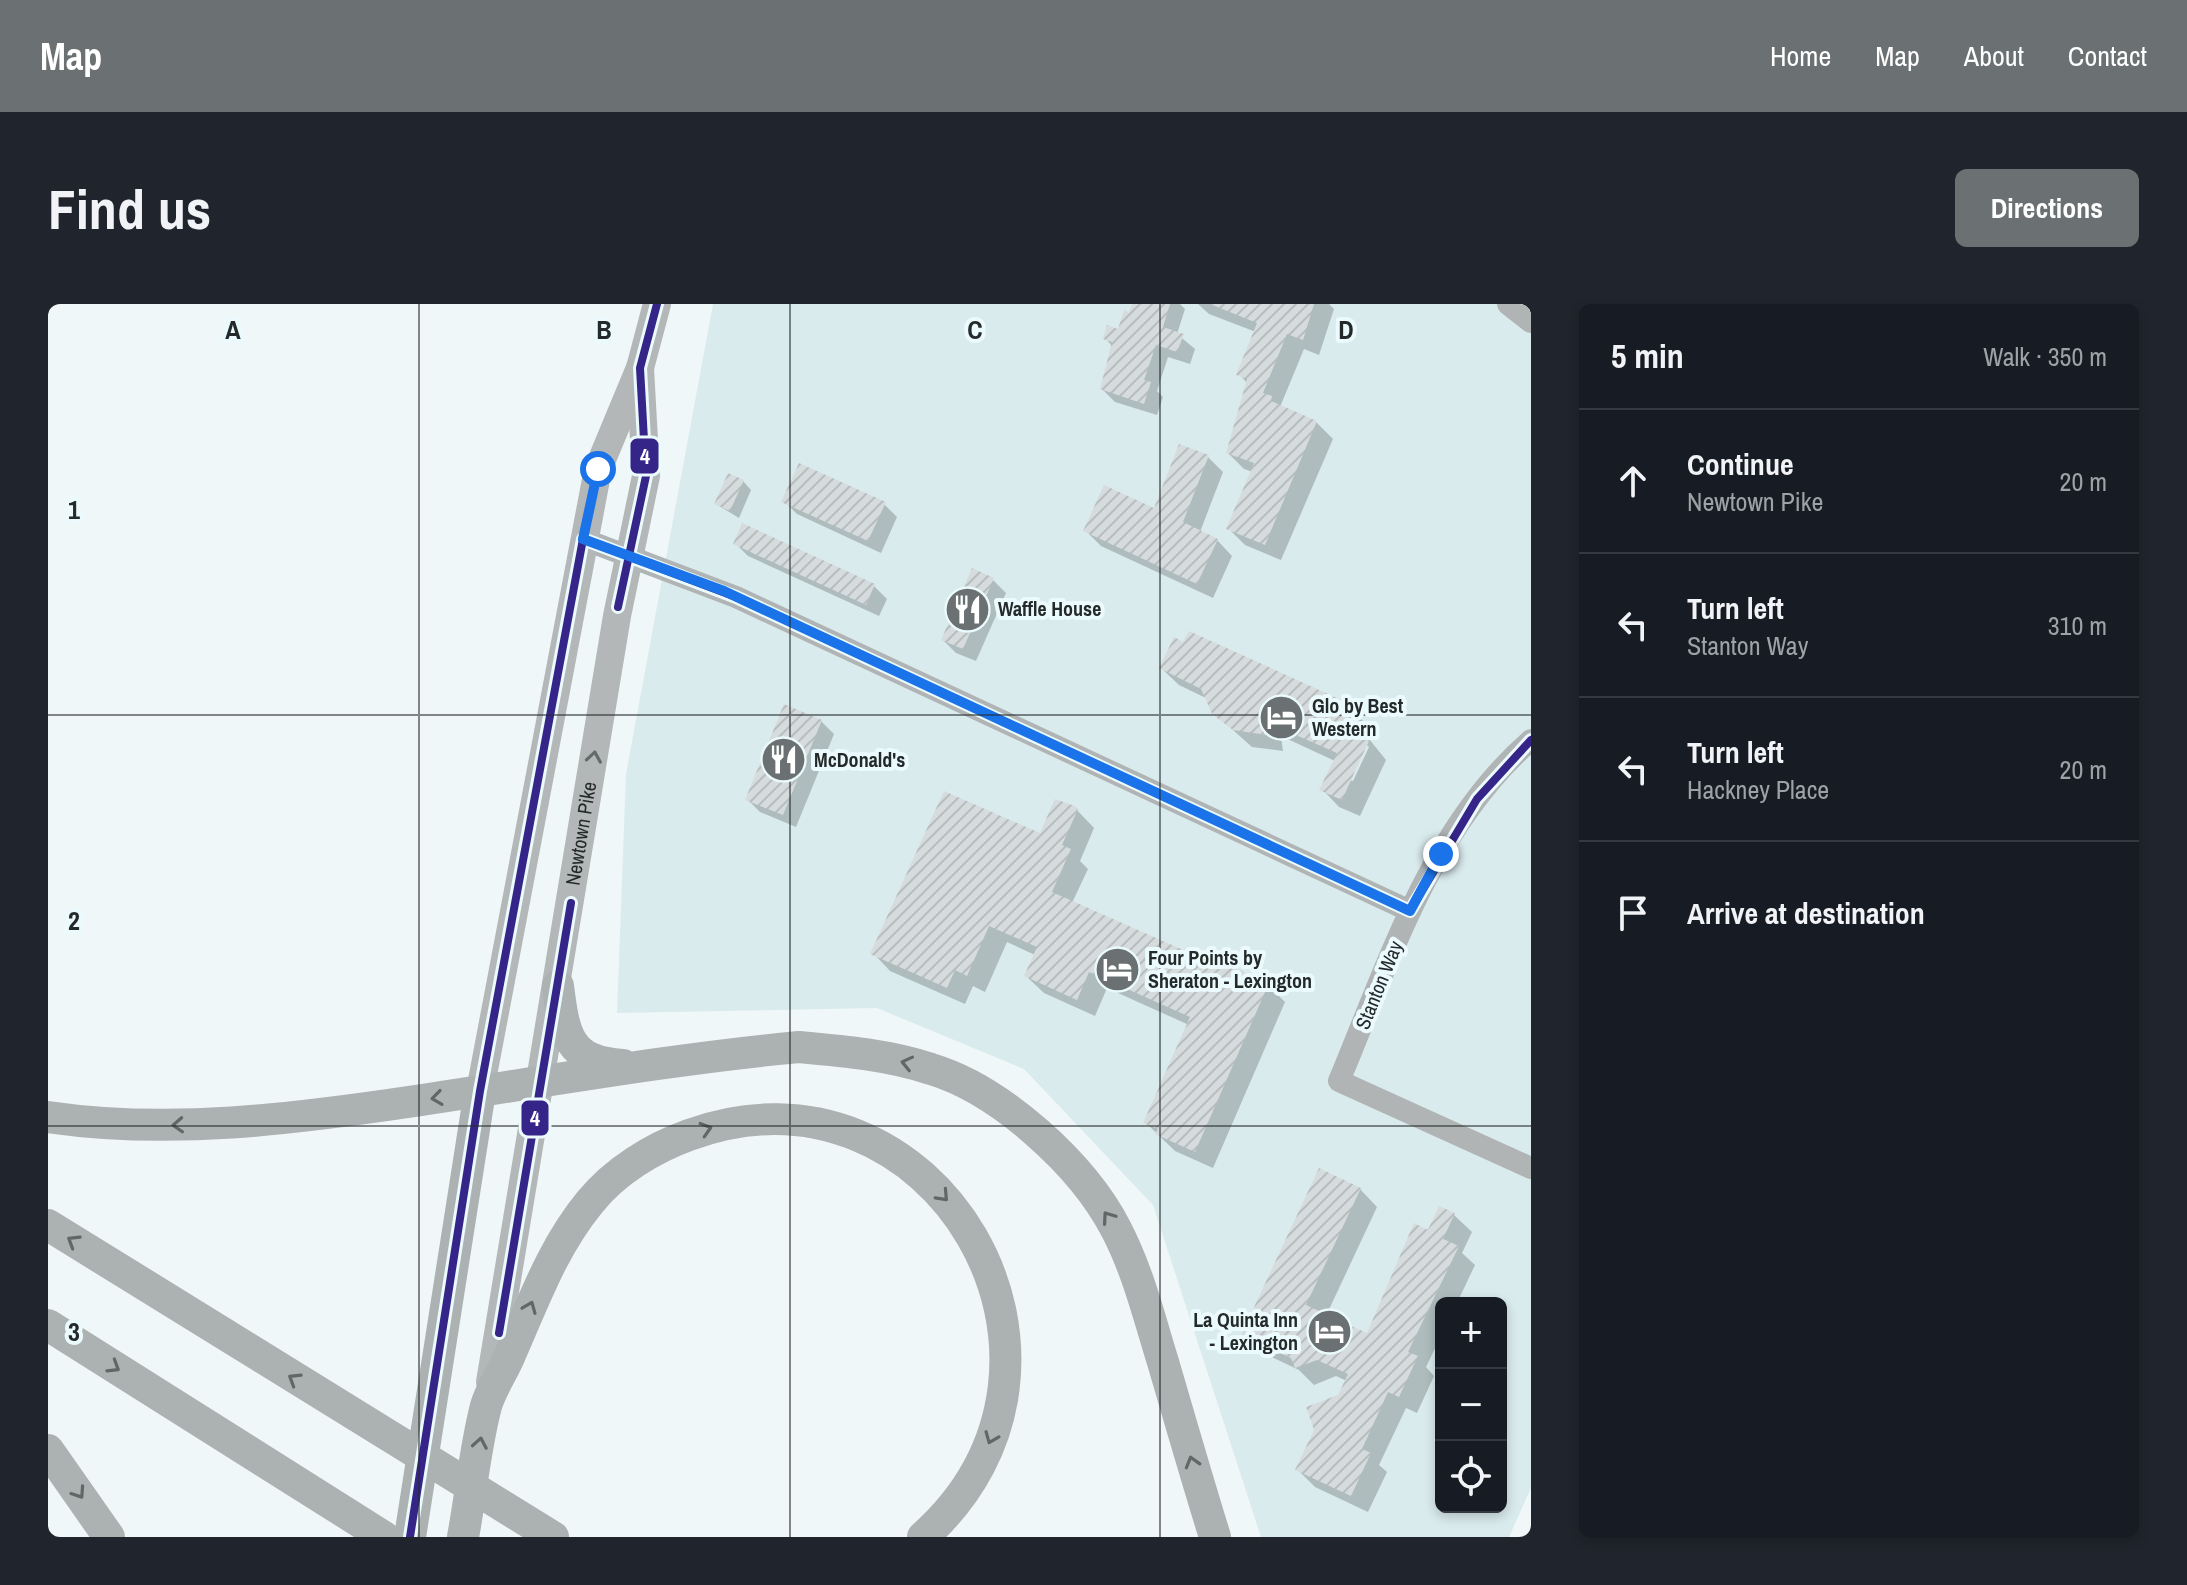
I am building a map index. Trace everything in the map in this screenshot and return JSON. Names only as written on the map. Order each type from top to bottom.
[{"type":"highway","points":[[558,986],[565,1031],[572,1044],[591,1060],[643,1066]]},
{"type":"highway","points":[[48,1117],[164,1126],[340,1112],[643,1066],[799,1047],[860,1053],[932,1069],[980,1090],[1022,1119],[1077,1173],[1120,1238],[1136,1272],[1215,1537]]},
{"type":"highway","name":"Newtown Pike","points":[[410,1537],[480,1091]]},
{"type":"highway","points":[[487,1404],[539,1284],[564,1239],[591,1200],[628,1167],[667,1143],[708,1127],[745,1120],[782,1120],[857,1136],[914,1170],[938,1189],[960,1215],[990,1268],[1001,1309],[1005,1388],[996,1426],[963,1495],[923,1537]]},
{"type":"highway","points":[[48,1225],[360,1421],[545,1532],[569,1537]]},
{"type":"highway","points":[[48,1325],[384,1537]]},
{"type":"highway","name":"Newtown Pike","points":[[463,1537],[487,1404]]},
{"type":"highway","points":[[48,1450],[109,1537]]},
{"type":"main road","name":"Newtown Pike","points":[[480,1091],[598,469],[640,368],[657,304]]},
{"type":"main road","name":"Newtown Pike","points":[[487,1404],[630,554],[646,476],[640,368]]},
{"type":"street","points":[[1508,304],[1531,322]]},
{"type":"street","points":[[583,539],[630,554],[736,597],[1410,911],[1459,822],[1498,769],[1531,740]]},
{"type":"street","name":"Stanton Way","points":[[1410,911],[1339,1081],[1531,1168]]},
{"type":"shaded area","points":[[713,304],[1531,304],[1531,1488],[1509,1537],[1261,1537],[1153,1205],[1024,1069],[877,1008],[617,1013],[626,774]]},
{"type":"building","points":[[1132,304],[1170,304],[1163,327],[1184,334],[1177,352],[1156,345],[1144,380],[1151,382],[1144,404],[1100,389],[1112,342],[1103,339],[1107,325],[1118,329],[1124,310],[1129,312]]},
{"type":"building","points":[[1210,304],[1314,304],[1303,340],[1287,334],[1263,393],[1272,396],[1271,401],[1317,421],[1265,545],[1226,529],[1254,463],[1226,453],[1247,379],[1236,375],[1257,323]]},
{"type":"building","points":[[1179,444],[1209,455],[1183,522],[1218,539],[1197,584],[1083,531],[1104,485],[1154,508]]},
{"type":"building","points":[[799,463],[886,502],[868,541],[781,502]]},
{"type":"building","points":[[728,473],[744,480],[730,511],[714,504]]},
{"type":"building","points":[[742,523],[875,584],[866,605],[733,544]]},
{"type":"building","name":"Waffle House","points":[[972,568],[994,578],[963,649],[941,640]]},
{"type":"building","name":"Glo by Best Western","points":[[1189,631],[1348,703],[1343,714],[1356,721],[1351,732],[1369,741],[1342,800],[1319,790],[1337,753],[1264,721],[1267,735],[1233,730],[1212,714],[1201,689],[1159,668],[1174,637],[1183,642]]},
{"type":"building","name":"McDonald's","points":[[784,704],[822,720],[783,815],[745,800]]},
{"type":"building","name":"Four Points by Sheraton - Lexington","points":[[944,791],[1040,833],[1055,799],[1075,806],[1078,809],[1062,845],[1071,849],[1052,892],[1215,964],[1217,960],[1269,983],[1195,1152],[1155,1134],[1158,1129],[1143,1123],[1190,1017],[1089,972],[1077,1000],[1024,976],[1037,947],[989,926],[967,976],[955,970],[947,988],[870,954]]},
{"type":"building","name":"La Quinta Inn - Lexington","points":[[1319,1168],[1361,1188],[1306,1305],[1367,1333],[1414,1223],[1428,1230],[1439,1206],[1455,1213],[1443,1239],[1459,1246],[1408,1352],[1418,1356],[1399,1397],[1388,1392],[1362,1449],[1371,1453],[1351,1496],[1295,1470],[1314,1430],[1306,1407],[1338,1395],[1348,1374],[1317,1360],[1295,1368],[1291,1358],[1241,1335]]},
{"type":"transit line","name":"4","points":[[618,607],[646,476],[640,368],[657,304]]},
{"type":"transit line","name":"4","points":[[410,1537],[480,1091],[583,539],[736,597],[1410,911],[1477,799],[1531,740]]},
{"type":"transit line","name":"4","points":[[499,1333],[571,903]]},
{"type":"place","name":"Waffle House","points":[[967,609]]},
{"type":"place","name":"Glo by Best Western","points":[[1281,717]]},
{"type":"place","name":"McDonald's","points":[[783,760]]},
{"type":"place","name":"Four Points by Sheraton - Lexington","points":[[1117,970]]},
{"type":"place","name":"La Quinta Inn - Lexington","points":[[1329,1331]]},
{"type":"route","points":[[598,469],[583,539],[724,591],[1410,911],[1441,854]]}]
